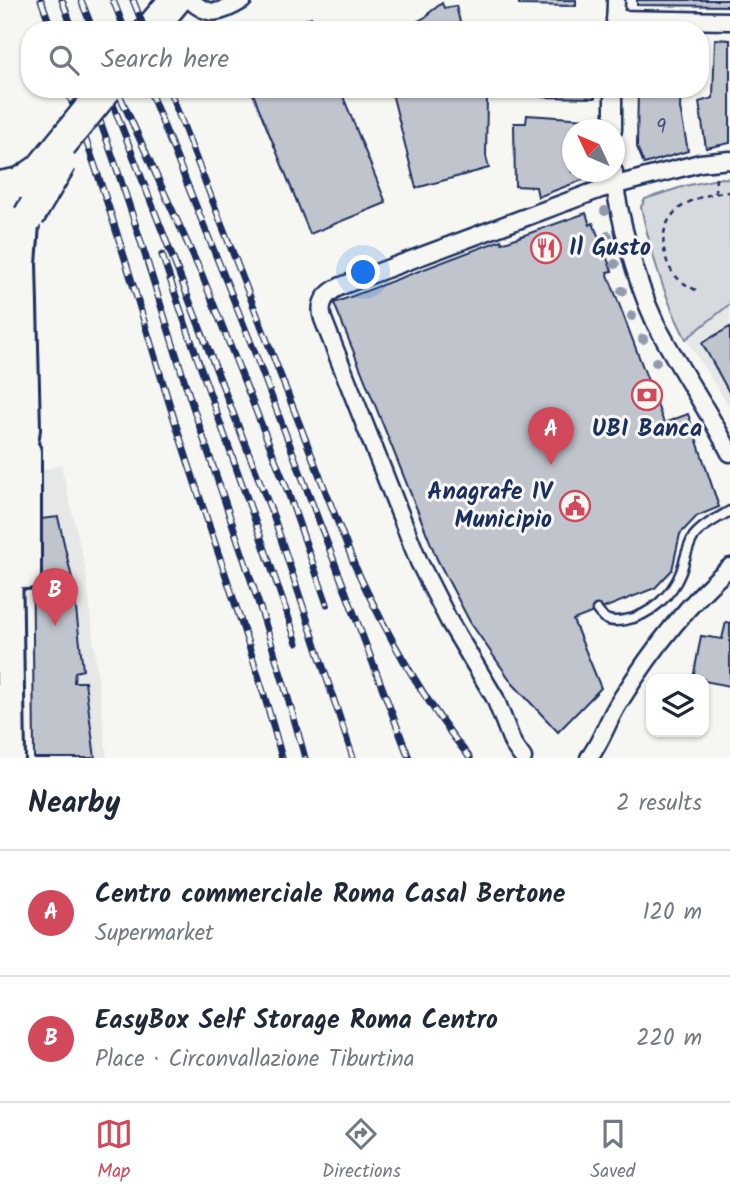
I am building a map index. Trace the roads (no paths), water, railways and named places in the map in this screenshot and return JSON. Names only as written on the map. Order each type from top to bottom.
[{"type":"highway","points":[[158,21],[175,0]]},
{"type":"highway","points":[[11,758],[9,553],[13,205],[98,100]]},
{"type":"highway","points":[[13,205],[22,264],[26,429],[26,758]]},
{"type":"highway","points":[[9,553],[26,429]]},
{"type":"street","points":[[190,0],[203,10],[214,12],[243,0]]},
{"type":"street","points":[[615,21],[616,0]]},
{"type":"street","points":[[709,22],[730,21]]},
{"type":"street","points":[[613,98],[613,119]]},
{"type":"street","points":[[625,176],[730,160]]},
{"type":"street","points":[[523,758],[513,744],[495,698],[443,610],[406,535],[321,315],[321,307],[324,298],[335,288],[604,182]]},
{"type":"street","points":[[615,182],[633,266],[643,294],[668,347],[725,436],[730,453]]},
{"type":"street","points":[[589,758],[620,701],[660,645],[696,601],[730,567]]},
{"type":"lane","points":[[597,610],[605,620],[612,622],[639,617],[647,612],[671,590],[680,575],[693,538],[700,530],[730,511]]},
{"type":"railway","points":[[41,0],[49,21]]},
{"type":"railway","points":[[62,0],[70,21]]},
{"type":"railway","points":[[81,0],[89,21]]},
{"type":"railway","points":[[113,0],[121,21]]},
{"type":"railway","points":[[133,0],[141,21]]},
{"type":"railway","points":[[70,98],[111,215],[282,758]]},
{"type":"railway","points":[[91,98],[129,204],[250,577],[305,758]]},
{"type":"railway","points":[[111,98],[274,518],[353,758]]},
{"type":"railway","points":[[121,98],[202,275],[285,484],[327,604]]},
{"type":"railway","points":[[153,98],[253,348],[409,758]]},
{"type":"railway","points":[[173,98],[354,564],[406,665],[470,758]]},
{"type":"railway","points":[[162,255],[297,643]]},
{"type":"place","name":"Il Gusto","points":[[546,248]]},
{"type":"place","name":"UBI Banca","points":[[647,395]]},
{"type":"place","name":"Centro commerciale Roma Casal Bertone","points":[[551,465]]},
{"type":"place","name":"Anagrafe IV Municipio","points":[[575,506]]},
{"type":"place","name":"EasyBox Self Storage Roma Centro","points":[[55,626]]}]
